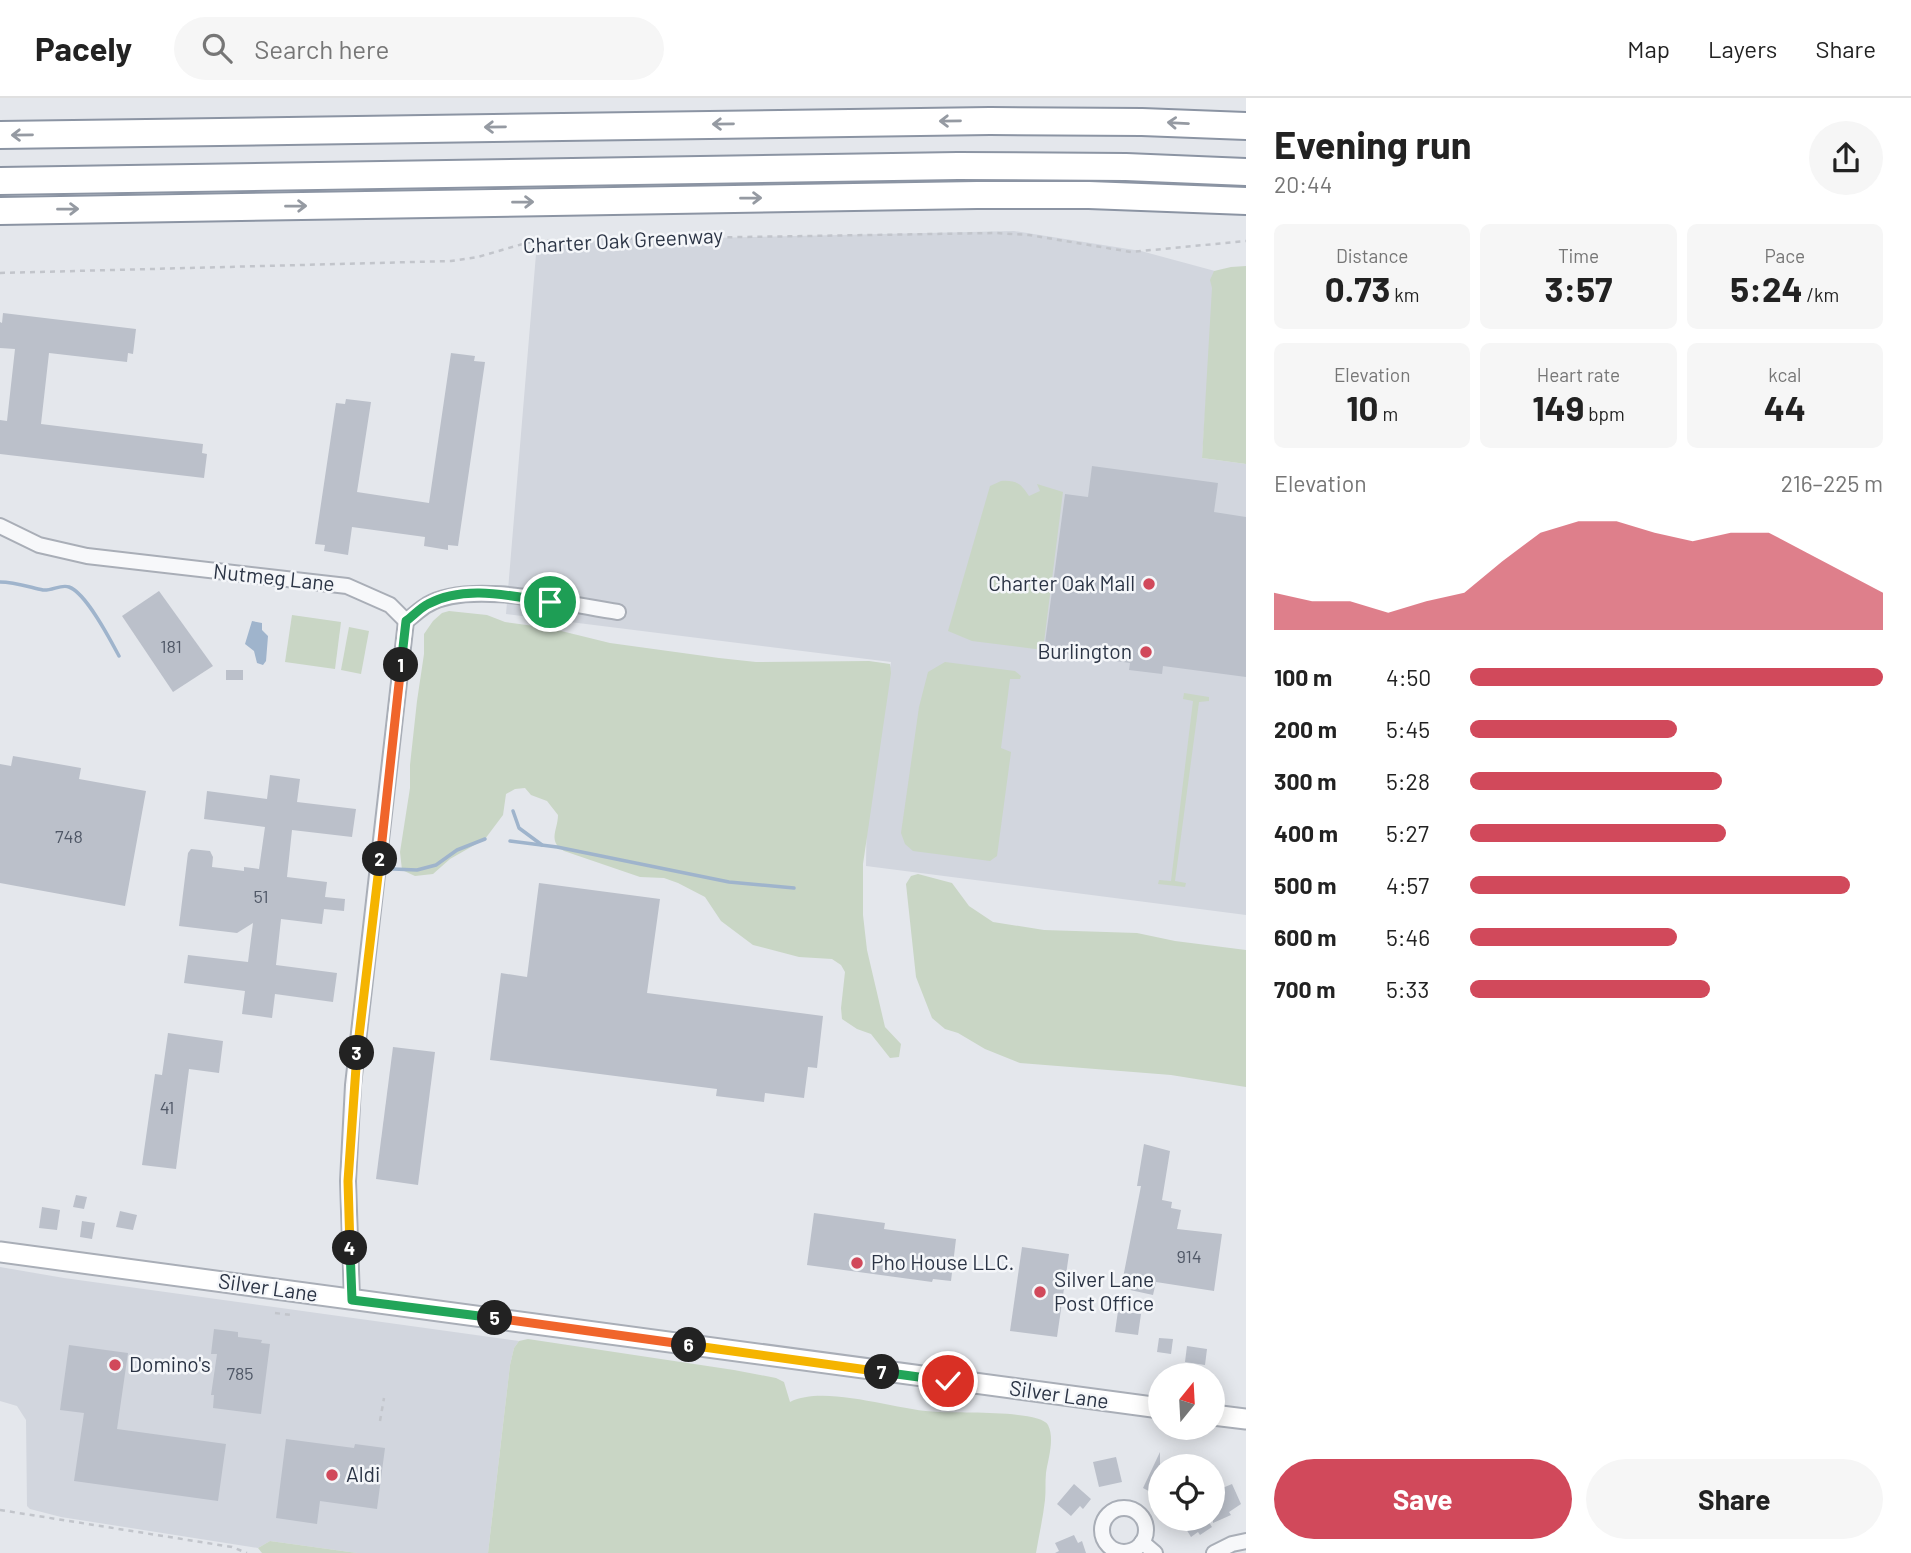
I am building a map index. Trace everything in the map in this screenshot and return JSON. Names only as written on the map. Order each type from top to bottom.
[{"type":"highway","points":[[0,135],[990,121],[1131,121],[1246,126]]},
{"type":"highway","points":[[0,166],[943,153],[1154,154],[1246,158]]},
{"type":"highway","points":[[0,181],[981,166],[1126,167],[1246,172]]},
{"type":"highway","points":[[0,211],[977,195],[1100,195],[1246,201]]},
{"type":"main road","name":"Silver Lane","points":[[0,1252],[1148,1406]]},
{"type":"main road","points":[[1225,1416],[1246,1419]]},
{"type":"street","name":"Nutmeg Lane","points":[[0,528],[38,545],[87,556],[348,586],[390,606],[406,621]]},
{"type":"street","points":[[352,1300],[348,1181],[353,1085],[406,621],[428,604],[456,595],[492,593],[618,612]]},
{"type":"street","points":[[1214,1553],[1232,1544],[1246,1541]]},
{"type":"street","points":[[1142,1542],[1155,1553]]},
{"type":"path","name":"Charter Oak Greenway","points":[[0,273],[452,261],[478,257],[536,241],[651,237],[996,233],[1029,235],[1131,253],[1246,241]]},
{"type":"path","points":[[275,1313],[291,1315]]},
{"type":"path","points":[[380,1421],[384,1398]]},
{"type":"path","points":[[0,1510],[232,1547],[247,1553]]},
{"type":"shaded area","points":[[1014,231],[1141,251],[1215,271],[1202,458],[1246,464],[1246,915],[866,866],[867,800],[891,662],[506,614],[537,242]]},
{"type":"shaded area","points":[[0,1267],[519,1341],[514,1348],[510,1365],[488,1553],[357,1553],[270,1541],[258,1548],[61,1517],[30,1509],[27,1506],[26,1420],[17,1406],[0,1401]]},
{"type":"green space","points":[[1246,266],[1246,464],[1202,458],[1212,288],[1210,280],[1214,271]]},
{"type":"green space","points":[[1001,481],[1018,484],[1029,496],[1040,491],[1037,484],[1063,492],[1043,650],[972,641],[948,631],[990,486]]},
{"type":"green space","points":[[449,611],[487,615],[505,622],[549,628],[610,643],[719,658],[756,662],[869,661],[890,664],[891,673],[863,864],[863,915],[867,950],[885,1027],[901,1044],[899,1057],[890,1058],[871,1034],[842,1019],[845,972],[841,965],[832,959],[799,957],[753,945],[721,921],[705,897],[678,883],[664,878],[640,877],[564,851],[555,839],[558,815],[547,801],[531,795],[525,788],[506,794],[503,815],[485,839],[450,859],[433,874],[415,876],[402,870],[400,852],[410,788],[424,634],[433,621]]},
{"type":"green space","points":[[292,615],[341,622],[335,669],[285,662]]},
{"type":"green space","points":[[349,627],[369,631],[361,674],[341,670]]},
{"type":"green space","points":[[945,662],[1015,671],[1021,676],[1020,679],[1010,679],[1001,748],[1011,752],[997,856],[990,861],[913,851],[905,844],[901,833],[919,707],[928,672]]},
{"type":"green space","points":[[1184,693],[1209,697],[1209,701],[1199,702],[1175,881],[1186,883],[1185,887],[1158,884],[1159,880],[1171,881],[1193,701],[1183,699]]},
{"type":"green space","points":[[918,874],[952,883],[969,906],[993,922],[1044,930],[1137,933],[1246,950],[1246,1087],[1171,1075],[1020,1063],[945,1029],[932,1018],[916,977],[906,884],[911,876]]},
{"type":"green space","points":[[528,1339],[776,1378],[784,1382],[790,1402],[805,1397],[842,1397],[921,1411],[1015,1415],[1042,1420],[1048,1425],[1051,1443],[1036,1553],[488,1553],[510,1365],[514,1348],[519,1341]]},
{"type":"green space","points":[[270,1541],[357,1553],[262,1553],[258,1548]]},
{"type":"water","points":[[252,621],[262,623],[262,630],[268,636],[266,661],[263,665],[257,663],[254,651],[245,644]]},
{"type":"building","points":[[3,313],[136,329],[133,354],[128,353],[127,362],[49,353],[41,424],[203,444],[202,453],[207,454],[204,478],[0,454],[0,420],[7,421],[15,349],[0,348],[0,322],[2,323]]},
{"type":"building","points":[[451,353],[475,356],[474,361],[485,362],[458,546],[448,545],[448,550],[424,546],[425,537],[352,527],[348,555],[324,551],[325,545],[315,544],[336,403],[345,404],[346,399],[371,402],[357,492],[429,503]]},
{"type":"building","name":"Charter Oak Mall","points":[[1092,466],[1218,483],[1214,512],[1246,517],[1246,677],[1163,666],[1162,674],[1129,670],[1130,663],[1044,651],[1065,494],[1088,497]]},
{"type":"building","points":[[159,591],[213,666],[173,692],[122,616]]},
{"type":"building","points":[[226,670],[243,670],[243,680],[226,680]]},
{"type":"building","points":[[13,756],[81,768],[79,779],[146,791],[125,906],[0,883],[0,764],[11,766]]},
{"type":"building","points":[[270,775],[300,779],[297,802],[356,809],[352,837],[292,830],[287,877],[327,882],[325,897],[345,899],[344,911],[324,909],[322,924],[281,919],[276,965],[337,973],[333,1002],[275,994],[272,1018],[242,1014],[245,991],[184,983],[188,955],[248,962],[253,923],[237,933],[179,926],[188,853],[191,849],[210,851],[213,857],[212,867],[244,871],[244,867],[259,869],[265,827],[204,819],[207,791],[267,799]]},
{"type":"building","points":[[539,883],[660,899],[647,993],[823,1016],[817,1068],[808,1067],[804,1098],[765,1093],[764,1102],[716,1096],[717,1089],[490,1060],[501,973],[527,977]]},
{"type":"building","points":[[168,1033],[223,1041],[219,1073],[189,1069],[176,1169],[142,1165],[155,1074],[162,1075]]},
{"type":"building","points":[[393,1047],[435,1052],[418,1185],[376,1179]]},
{"type":"building","points":[[1144,1144],[1170,1151],[1162,1200],[1172,1202],[1171,1208],[1181,1210],[1177,1229],[1222,1234],[1214,1291],[1156,1282],[1153,1295],[1121,1288],[1141,1186],[1137,1186]]},
{"type":"building","points":[[76,1195],[87,1197],[84,1209],[73,1207]]},
{"type":"building","points":[[42,1207],[60,1210],[57,1230],[39,1228]]},
{"type":"building","points":[[120,1211],[137,1215],[133,1230],[116,1227]]},
{"type":"building","points":[[814,1213],[885,1223],[884,1229],[956,1239],[951,1281],[933,1279],[932,1282],[807,1265]]},
{"type":"building","points":[[82,1221],[95,1223],[92,1239],[80,1237]]},
{"type":"building","name":"Silver Lane Post Office","points":[[1022,1247],[1069,1254],[1057,1337],[1010,1331]]},
{"type":"building","points":[[1118,1311],[1141,1314],[1138,1335],[1115,1332]]},
{"type":"building","points":[[214,1329],[238,1332],[238,1337],[262,1340],[261,1343],[270,1344],[261,1414],[213,1408],[214,1395],[211,1395],[217,1354],[211,1354]]},
{"type":"building","points":[[1159,1338],[1173,1339],[1171,1354],[1157,1352]]},
{"type":"building","points":[[69,1345],[128,1353],[117,1429],[226,1444],[218,1501],[74,1481],[84,1413],[60,1410]]},
{"type":"building","points":[[1187,1346],[1207,1349],[1205,1363],[1185,1362]]},
{"type":"building","name":"Aldi","points":[[286,1439],[354,1448],[355,1444],[385,1448],[377,1509],[320,1501],[317,1524],[276,1518]]},
{"type":"building","points":[[1116,1457],[1122,1482],[1099,1487],[1093,1462]]},
{"type":"building","points":[[1148,1477],[1148,1491],[1143,1488]]},
{"type":"building","points":[[1074,1484],[1091,1499],[1083,1509],[1080,1506],[1071,1516],[1057,1504]]},
{"type":"building","points":[[1232,1484],[1241,1504],[1225,1518],[1225,1487]]},
{"type":"building","points":[[1187,1531],[1206,1531],[1200,1535],[1198,1532],[1191,1537]]},
{"type":"building","points":[[1074,1535],[1078,1543],[1082,1541],[1086,1553],[1055,1553],[1059,1551],[1055,1543]]},
{"type":"waterway","points":[[0,582],[43,590],[66,586],[76,591],[97,617],[119,656]]},
{"type":"waterway","points":[[513,811],[519,828],[542,845]]},
{"type":"waterway","points":[[393,869],[417,870],[436,865],[457,850],[485,839]]},
{"type":"waterway","points":[[510,841],[557,847],[729,882],[794,888]]},
{"type":"place","name":"Charter Oak Mall","points":[[1149,584]]},
{"type":"place","name":"Burlington","points":[[1146,652]]},
{"type":"place","name":"Pho House LLC.","points":[[857,1263]]},
{"type":"place","name":"Silver Lane Post Office","points":[[1040,1292]]},
{"type":"place","name":"Domino's","points":[[115,1365]]},
{"type":"place","name":"Aldi","points":[[332,1475]]},
{"type":"route","points":[[550,602],[492,593],[456,595],[428,604],[406,621],[353,1085],[348,1181],[352,1300],[948,1381]]}]
